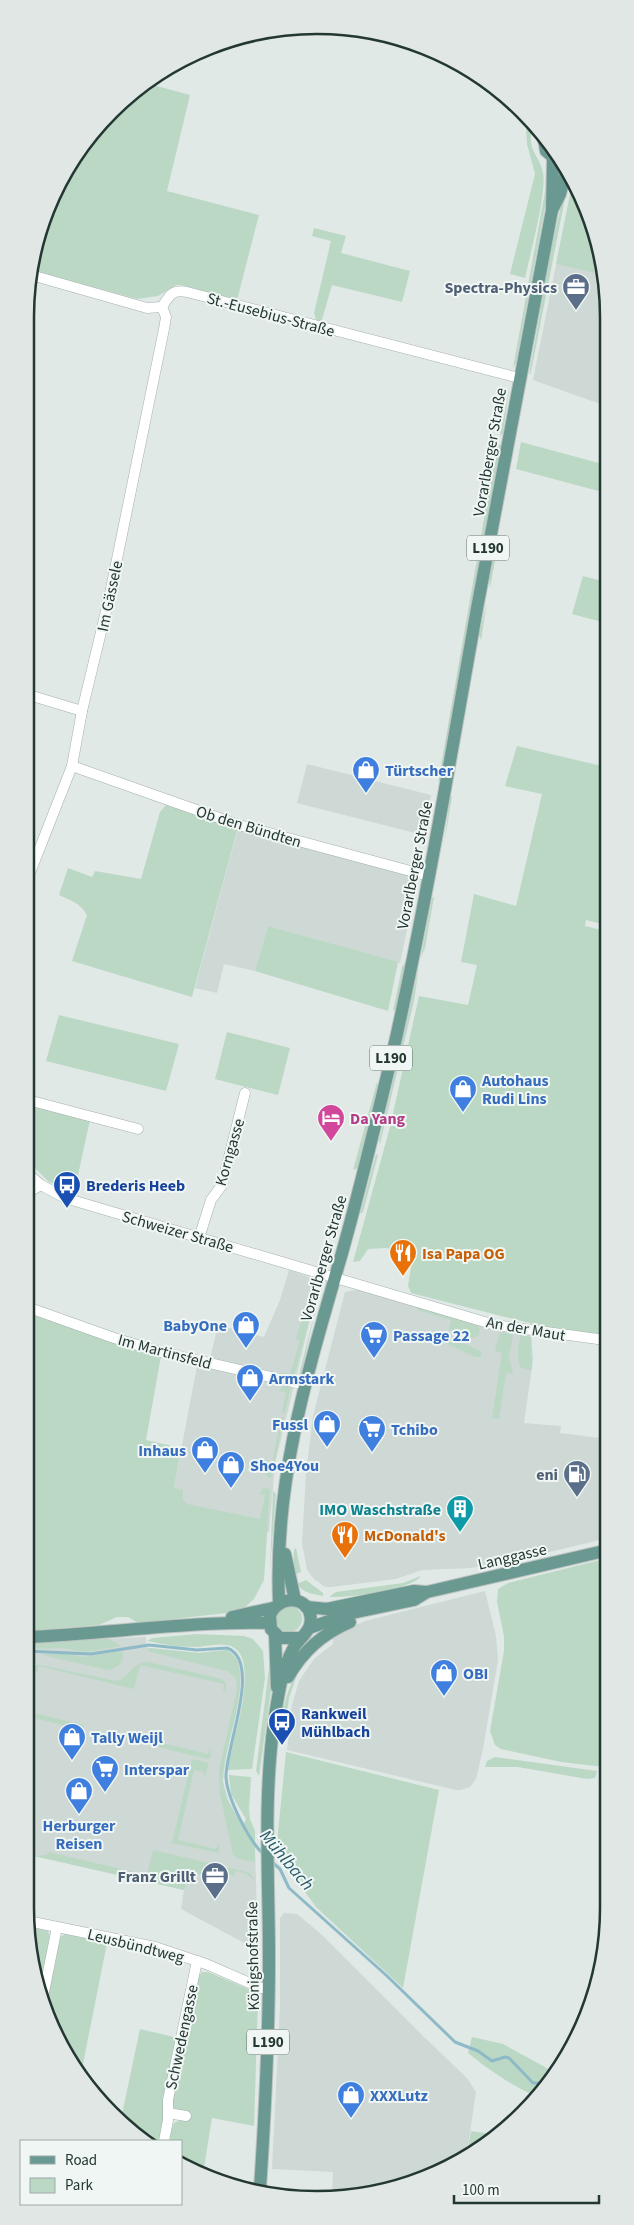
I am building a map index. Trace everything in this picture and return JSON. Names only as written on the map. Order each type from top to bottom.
[{"type":"main road","name":"Vorarlberger Straße","points":[[279,1692],[275,1673],[273,1630],[278,1550],[287,1466],[306,1385],[361,1182],[387,1075],[429,876],[519,378],[552,210],[557,166]]},
{"type":"main road","name":"Vorarlberger Straße","points":[[552,210],[560,194],[564,179]]},
{"type":"main road","name":"Vorarlberger Straße","points":[[266,1869],[268,1769],[279,1692],[287,1660],[299,1638],[309,1628],[310,1618],[301,1603],[286,1565],[281,1519]]},
{"type":"main road","points":[[258,1612],[266,1604],[271,1594],[278,1550]]},
{"type":"main road","name":"Langgasse","points":[[309,1628],[352,1613],[414,1600],[428,1592],[600,1552]]},
{"type":"main road","name":"Langgasse","points":[[301,1603],[327,1609],[414,1591],[428,1592]]},
{"type":"main road","points":[[34,1636],[108,1633],[182,1626],[258,1612],[276,1605],[301,1603]]},
{"type":"main road","points":[[279,1692],[295,1664],[314,1642],[381,1607]]},
{"type":"main road","points":[[182,1626],[273,1630],[286,1639],[299,1638]]},
{"type":"main road","name":"Königshofstraße","points":[[260,2186],[269,1988],[266,1869]]},
{"type":"street","points":[[36,278],[147,308],[162,307]]},
{"type":"street","name":"St.-Eusebius-Straße","points":[[162,307],[169,295],[177,291],[187,292],[519,378]]},
{"type":"street","name":"Im Gässele","points":[[34,863],[72,766],[82,711],[108,603],[164,329],[166,317],[162,307]]},
{"type":"street","points":[[34,697],[82,711]]},
{"type":"street","name":"Ob den Bündten","points":[[72,766],[239,825],[429,876]]},
{"type":"street","name":"Korngasse","points":[[199,1238],[211,1200],[222,1185],[245,1093]]},
{"type":"street","points":[[34,1102],[138,1129]]},
{"type":"street","name":"Schweizer Straße","points":[[34,1179],[41,1185],[65,1198],[334,1277]]},
{"type":"street","points":[[34,1190],[41,1185]]},
{"type":"street","name":"An der Maut","points":[[334,1277],[495,1325],[600,1339]]},
{"type":"street","name":"Im Martinsfeld","points":[[34,1309],[114,1338],[161,1352],[306,1385]]},
{"type":"street","name":"Leusbündtweg","points":[[34,1923],[155,1947],[197,1961],[261,1988],[269,1988]]},
{"type":"street","points":[[45,1987],[57,1927]]},
{"type":"street","name":"Schwedengasse","points":[[164,2140],[168,2100],[197,1961]]},
{"type":"street","name":"Schwedengasse","points":[[168,2113],[186,2116]]},
{"type":"shaded area","points":[[571,191],[591,244],[598,280],[600,298],[600,404],[533,380]]},
{"type":"shaded area","points":[[307,764],[431,795],[423,835],[297,803]]},
{"type":"shaded area","points":[[239,825],[419,873],[400,963],[268,926],[255,971],[224,964],[217,993],[195,988]]},
{"type":"shaded area","points":[[289,1270],[315,1279],[317,1291],[275,1464],[269,1532],[193,1516],[171,1503],[198,1361],[209,1363],[218,1325],[264,1337],[280,1300]]},
{"type":"shaded area","points":[[366,1288],[531,1331],[533,1360],[524,1423],[561,1426],[560,1433],[600,1438],[600,1540],[472,1568],[422,1570],[396,1579],[325,1587],[314,1579],[307,1570],[302,1543],[306,1473],[313,1416],[345,1292]]},
{"type":"shaded area","points":[[485,1591],[496,1636],[498,1660],[483,1749],[476,1779],[470,1787],[456,1790],[287,1750],[292,1705],[299,1681],[314,1659],[333,1644],[333,1635],[365,1621]]},
{"type":"shaded area","points":[[146,1637],[146,1646],[149,1648],[199,1653],[227,1650],[238,1660],[241,1673],[239,1696],[226,1755],[223,1781],[228,1800],[243,1826],[243,1833],[255,1848],[258,1948],[248,1945],[181,1909],[184,1890],[35,1856],[34,1861],[34,1642]]},
{"type":"shaded area","points":[[284,1913],[297,1914],[321,1934],[467,2078],[476,2092],[468,2148],[425,2170],[390,2182],[336,2191],[332,2191],[333,2172],[272,2169],[280,2007],[280,1918]]},
{"type":"green space","points":[[154,85],[190,95],[167,191],[259,215],[237,300],[181,285],[176,285],[158,296],[137,299],[37,272],[43,244],[55,209],[81,160],[104,130],[130,104]]},
{"type":"green space","points":[[526,126],[531,132],[532,146],[543,173],[544,182],[525,278],[510,274],[535,174],[527,144]]},
{"type":"green space","points":[[567,185],[529,375],[552,245]]},
{"type":"green space","points":[[546,186],[549,186],[516,363],[513,368]]},
{"type":"green space","points":[[571,191],[591,244],[597,273],[556,264]]},
{"type":"green space","points":[[314,228],[346,236],[341,253],[410,271],[402,302],[332,285],[321,323],[316,320],[314,313],[331,241],[312,236]]},
{"type":"green space","points":[[510,384],[503,433],[500,436]]},
{"type":"green space","points":[[521,442],[600,463],[600,491],[516,469]]},
{"type":"green space","points":[[497,444],[501,445],[438,783]]},
{"type":"green space","points":[[498,536],[498,545],[490,588],[489,578]]},
{"type":"green space","points":[[583,576],[600,580],[600,621],[572,614]]},
{"type":"green space","points":[[487,602],[481,640],[479,635]]},
{"type":"green space","points":[[517,746],[600,766],[600,924],[586,920],[585,926],[600,930],[600,1334],[541,1326],[411,1293],[408,1286],[413,1255],[386,1248],[368,1249],[360,1261],[353,1262],[390,1127],[419,996],[468,1005],[477,965],[461,962],[474,894],[516,906],[542,794],[505,786]]},
{"type":"green space","points":[[452,796],[444,846],[450,797]]},
{"type":"green space","points":[[167,804],[238,827],[192,997],[72,961],[87,915],[79,905],[59,895],[68,868],[92,877],[95,871],[141,879],[160,812]]},
{"type":"green space","points":[[434,897],[425,948],[421,957],[432,898]]},
{"type":"green space","points":[[268,926],[398,962],[388,1011],[255,971]]},
{"type":"green space","points":[[405,963],[396,1009],[393,1011],[402,967]]},
{"type":"green space","points":[[419,967],[414,1001],[380,1144],[379,1142]]},
{"type":"green space","points":[[59,1015],[179,1044],[166,1091],[46,1061]]},
{"type":"green space","points":[[227,1032],[290,1048],[278,1095],[215,1079]]},
{"type":"green space","points":[[377,1082],[378,1086],[358,1168],[353,1170]]},
{"type":"green space","points":[[34,1105],[90,1120],[74,1193],[49,1182],[34,1167]]},
{"type":"green space","points":[[376,1154],[378,1155],[363,1212],[360,1214]]},
{"type":"green space","points":[[314,1279],[317,1283],[317,1291],[294,1377],[283,1376],[284,1373],[290,1374],[300,1340],[296,1339]]},
{"type":"green space","points":[[316,1307],[301,1375],[298,1379]]},
{"type":"green space","points":[[418,1307],[477,1325],[480,1329],[479,1335],[472,1338],[449,1330],[451,1320],[417,1310]]},
{"type":"green space","points":[[34,1312],[161,1356],[146,1440],[181,1448],[174,1488],[183,1490],[183,1500],[187,1504],[260,1519],[265,1495],[259,1494],[264,1488],[270,1489],[264,1580],[254,1599],[244,1608],[244,1611],[138,1623],[128,1617],[117,1617],[99,1625],[34,1630]]},
{"type":"green space","points":[[500,1332],[513,1334],[509,1357],[513,1374],[506,1373],[499,1419],[492,1418],[502,1353],[495,1351]]},
{"type":"green space","points":[[521,1335],[531,1337],[532,1370],[521,1368],[519,1364],[518,1351]]},
{"type":"green space","points":[[450,1337],[481,1351],[481,1357],[475,1357],[448,1344],[446,1340]]},
{"type":"green space","points":[[284,1385],[291,1386],[285,1413],[282,1412],[286,1392],[279,1391]]},
{"type":"green space","points":[[281,1417],[284,1417],[271,1478],[266,1475],[264,1469],[271,1470]]},
{"type":"green space","points":[[273,1491],[276,1494],[270,1569]]},
{"type":"green space","points":[[296,1548],[301,1572],[293,1575],[294,1550]]},
{"type":"green space","points":[[600,1560],[600,1767],[561,1762],[501,1749],[495,1745],[490,1731],[504,1651],[504,1636],[497,1602],[498,1589],[508,1583]]},
{"type":"green space","points":[[421,1576],[415,1581],[393,1589],[350,1596],[329,1597],[336,1592],[403,1583]]},
{"type":"green space","points":[[306,1580],[323,1593],[323,1596],[312,1594],[299,1587],[297,1584]]},
{"type":"green space","points":[[289,1606],[298,1610],[302,1619],[298,1628],[289,1632],[280,1628],[276,1619],[280,1610]]},
{"type":"green space","points":[[197,1634],[244,1636],[253,1639],[263,1651],[265,1678],[252,1769],[228,1770],[245,1682],[244,1664],[238,1651],[227,1645],[187,1647],[147,1641],[152,1638]]},
{"type":"green space","points":[[109,1639],[121,1646],[86,1652],[62,1648],[34,1649],[34,1642]]},
{"type":"green space","points":[[149,1648],[199,1653],[227,1650],[236,1659],[240,1673],[240,1691],[224,1767],[223,1781],[225,1793],[230,1804],[243,1825],[246,1819],[231,1794],[229,1775],[251,1777],[249,1809],[250,1819],[255,1831],[255,1862],[239,1859],[233,1855],[220,1794],[219,1770],[237,1689],[236,1678],[227,1671],[151,1652],[148,1651]]},
{"type":"green space","points":[[123,1652],[121,1662],[115,1668],[108,1670],[42,1655],[58,1653],[86,1657]]},
{"type":"green space","points":[[270,1661],[272,1683],[259,1776],[256,1771]]},
{"type":"green space","points":[[148,1662],[222,1679],[226,1683],[226,1691],[223,1691],[224,1684],[140,1665],[134,1689],[39,1666],[37,1673],[34,1668],[36,1665],[40,1665],[116,1681],[125,1677],[139,1664]]},
{"type":"green space","points":[[298,1672],[289,1698],[284,1735],[282,1737],[281,1730],[285,1703],[290,1686]]},
{"type":"green space","points":[[34,1713],[84,1725],[83,1730],[34,1718]]},
{"type":"green space","points":[[125,1734],[208,1754],[210,1747],[211,1757],[208,1759],[124,1739]]},
{"type":"green space","points":[[286,1752],[439,1790],[403,1988],[316,1907],[276,1852]]},
{"type":"green space","points":[[495,1757],[597,1771],[595,1778],[587,1779],[518,1767],[485,1767],[487,1761]]},
{"type":"green space","points":[[192,1759],[209,1763],[204,1779],[204,1772],[194,1770],[178,1840],[216,1849],[219,1843],[219,1853],[172,1843]]},
{"type":"green space","points":[[153,1850],[247,1872],[251,1874],[255,1882],[248,1875],[240,1872],[234,1871],[235,1876],[207,1870],[206,1876],[191,1872],[184,1890],[34,1856],[47,1855],[48,1852],[147,1875]]},
{"type":"green space","points":[[34,1928],[48,1931],[51,1939],[43,1980]]},
{"type":"green space","points":[[65,1934],[107,1943],[82,2067],[63,2033],[47,1992],[59,1938]]},
{"type":"green space","points":[[202,1972],[208,1972],[253,1991],[258,2000],[254,2126],[212,2118],[204,2168],[182,2157],[182,2140],[167,2140],[174,2123],[183,2119],[173,2107],[172,2102],[198,1977]]},
{"type":"green space","points":[[140,2029],[178,2038],[161,2140],[155,2140],[122,2113]]},
{"type":"green space","points":[[472,2037],[503,2044],[550,2070],[531,2094],[501,2077],[468,2053]]},
{"type":"green space","points":[[471,2131],[488,2133],[474,2144],[468,2148]]},
{"type":"waterway","name":"Mühlbach","points":[[34,1651],[91,1654],[149,1645],[197,1650],[227,1648],[237,1656],[242,1670],[242,1687],[240,1707],[227,1764],[227,1786],[240,1819],[252,1840],[264,1855]]},
{"type":"waterway","name":"Mühlbach","points":[[272,1862],[280,1869],[289,1888],[387,1976],[455,2042],[478,2051],[492,2061],[505,2057],[509,2058],[533,2083],[540,2083]]},
{"type":"place","name":"Spectra-Physics","points":[[576,311]]},
{"type":"place","name":"Türtscher","points":[[366,794]]},
{"type":"place","name":"Autohaus Rudi Lins","points":[[463,1113]]},
{"type":"place","name":"Da Yang","points":[[331,1142]]},
{"type":"place","name":"Brederis Heeb","points":[[67,1209]]},
{"type":"place","name":"Isa Papa OG","points":[[403,1277]]},
{"type":"place","name":"BabyOne","points":[[246,1349]]},
{"type":"place","name":"Passage 22","points":[[374,1359]]},
{"type":"place","name":"Armstark","points":[[250,1402]]},
{"type":"place","name":"Fussl","points":[[327,1448]]},
{"type":"place","name":"Tchibo","points":[[372,1453]]},
{"type":"place","name":"Inhaus","points":[[205,1474]]},
{"type":"place","name":"Shoe4You","points":[[231,1489]]},
{"type":"place","name":"eni","points":[[577,1498]]},
{"type":"place","name":"IMO Waschstraße","points":[[460,1533]]},
{"type":"place","name":"McDonald's","points":[[345,1559]]},
{"type":"place","name":"OBI","points":[[444,1697]]},
{"type":"place","name":"Rankweil Mühlbach","points":[[282,1746]]},
{"type":"place","name":"Tally Weijl","points":[[72,1761]]},
{"type":"place","name":"Interspar","points":[[105,1793]]},
{"type":"place","name":"Herburger Reisen","points":[[79,1815]]},
{"type":"place","name":"Franz Grillt","points":[[215,1900]]},
{"type":"place","name":"XXXLutz","points":[[351,2119]]}]
